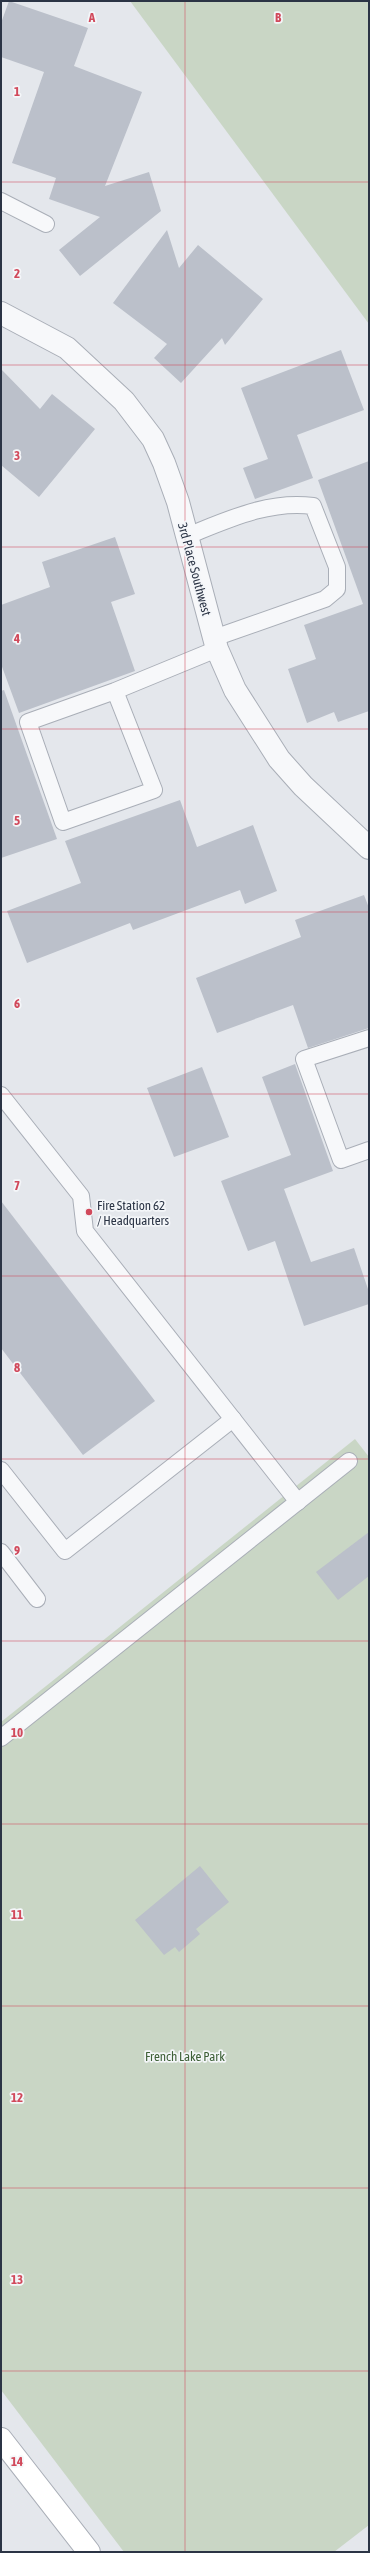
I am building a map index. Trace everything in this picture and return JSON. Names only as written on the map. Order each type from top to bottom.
[{"type":"main road","points":[[1,2439],[89,2552]]},
{"type":"street","name":"3rd Place Southwest","points":[[1,313],[67,348],[124,401],[153,440],[164,463],[186,536],[215,644],[235,690],[279,759],[303,786],[369,848]]},
{"type":"lane","points":[[1,201],[46,224]]},
{"type":"lane","points":[[115,691],[154,790],[62,822],[28,722],[115,691],[215,644],[325,599],[337,589],[337,567],[313,506],[293,503],[246,513],[186,536]]},
{"type":"lane","points":[[369,1038],[304,1059],[341,1160],[369,1150]]},
{"type":"lane","points":[[1,1095],[81,1196],[85,1231],[298,1502]]},
{"type":"lane","points":[[1,1470],[65,1551],[233,1419]]},
{"type":"lane","points":[[1,1738],[349,1461]]},
{"type":"lane","points":[[1,1552],[37,1599]]},
{"type":"green space","points":[[130,1],[369,1],[369,324]]},
{"type":"green space","name":"French Lake Park","points":[[355,1439],[369,1457],[369,2525],[334,2552],[124,2552],[1,2390],[1,1722]]},
{"type":"building","points":[[9,1],[88,28],[74,66],[142,92],[105,186],[149,172],[161,211],[80,276],[59,250],[100,217],[49,199],[56,178],[12,163],[44,72],[1,57],[1,23]]},
{"type":"building","points":[[167,230],[179,268],[198,245],[263,299],[225,345],[222,338],[181,383],[154,358],[167,344],[113,303]]},
{"type":"building","points":[[341,350],[364,410],[297,435],[313,478],[255,499],[243,468],[268,459],[241,388]]},
{"type":"building","points":[[1,369],[40,409],[52,394],[95,429],[39,497],[1,465]]},
{"type":"building","points":[[369,461],[369,711],[338,722],[334,712],[307,723],[288,669],[316,659],[304,625],[363,604],[318,480]]},
{"type":"building","points":[[115,537],[135,594],[111,602],[135,671],[19,713],[1,664],[1,605],[50,587],[42,562]]},
{"type":"building","points":[[4,690],[57,839],[1,858],[1,691]]},
{"type":"building","points":[[180,800],[197,847],[253,825],[277,891],[245,904],[240,890],[133,930],[130,923],[27,963],[7,911],[81,883],[65,841]]},
{"type":"building","points":[[364,895],[369,908],[369,1028],[308,1048],[293,1005],[217,1033],[196,978],[301,937],[295,920]]},
{"type":"building","points":[[295,1064],[333,1171],[284,1189],[311,1262],[354,1248],[369,1292],[369,1304],[304,1326],[275,1241],[248,1251],[221,1181],[291,1155],[262,1077]]},
{"type":"building","points":[[202,1067],[229,1137],[174,1157],[147,1088]]},
{"type":"building","points":[[1,1201],[155,1401],[83,1455],[1,1348]]},
{"type":"building","points":[[369,1532],[369,1576],[338,1600],[316,1572]]},
{"type":"building","points":[[200,1866],[229,1902],[196,1929],[200,1934],[179,1952],[175,1947],[164,1955],[135,1920]]},
{"type":"place","name":"Fire Station 62 / Headquarters","points":[[89,1212]]}]
